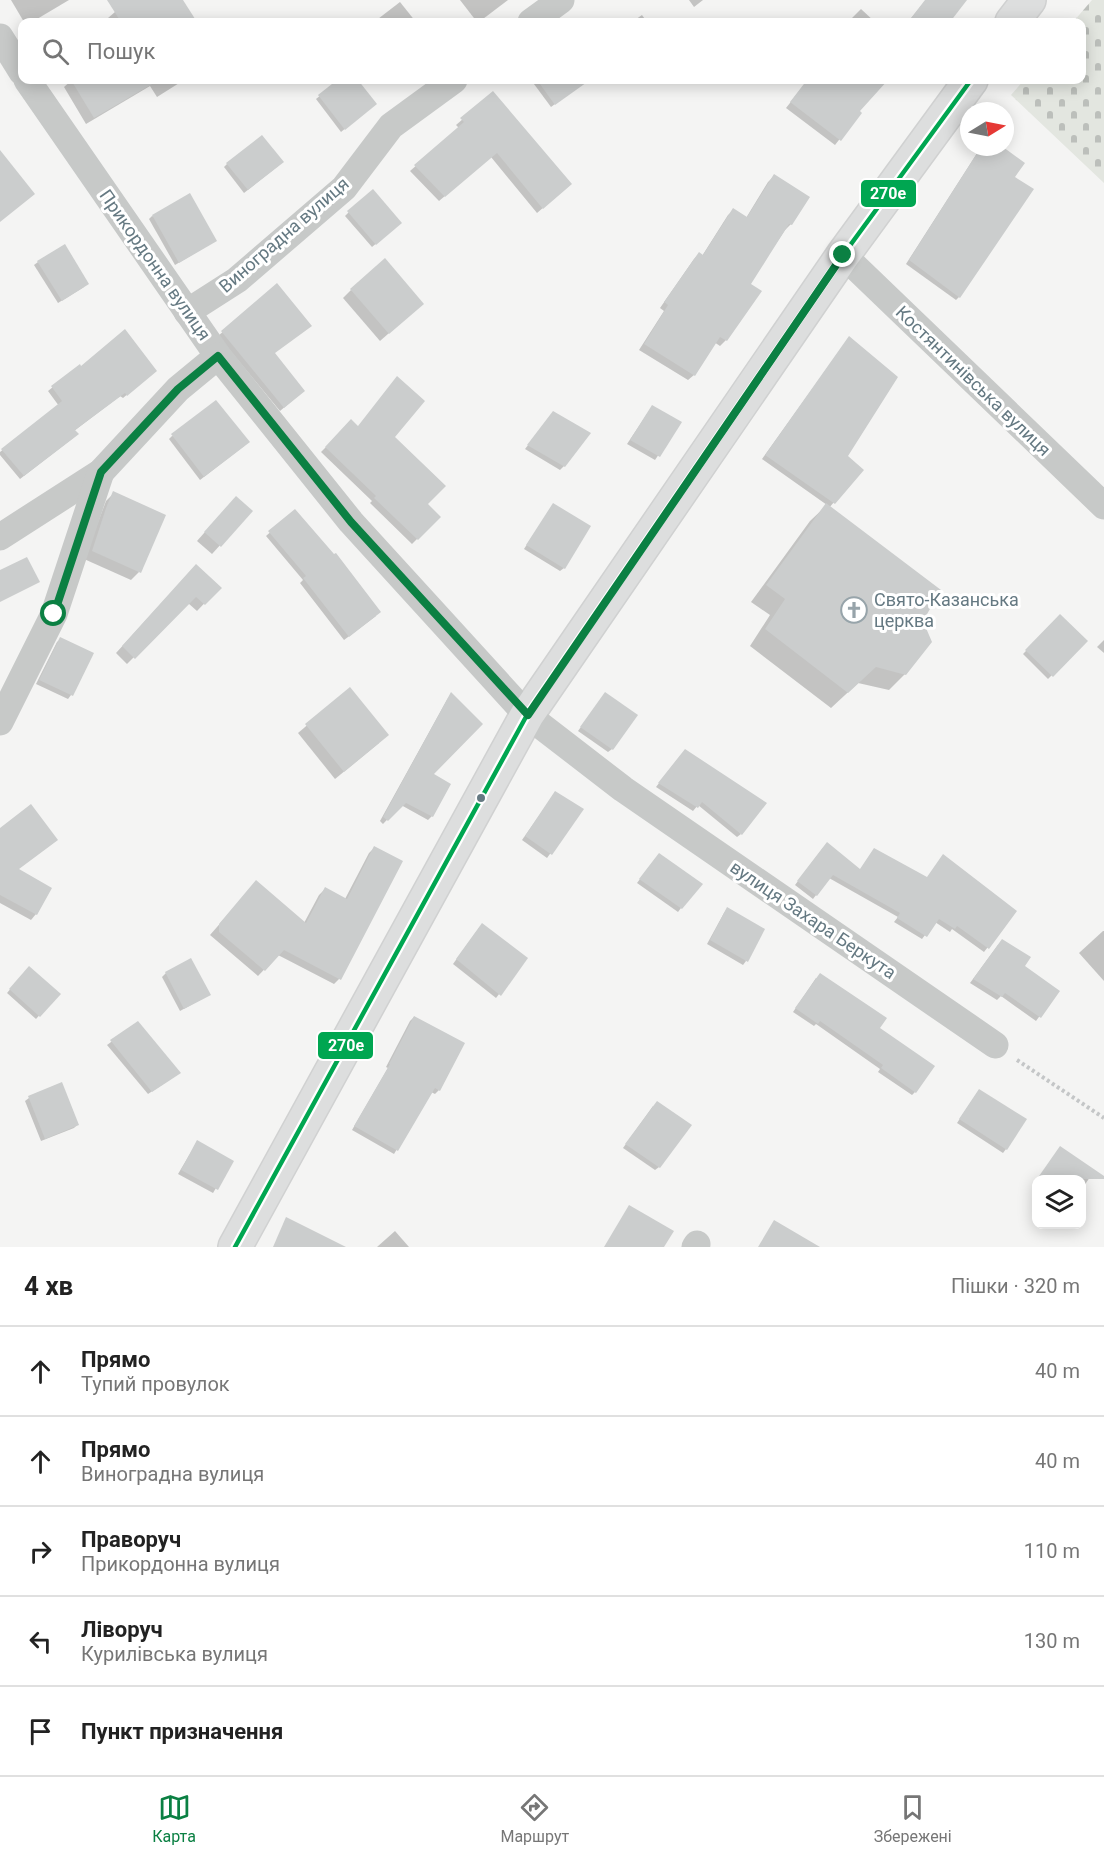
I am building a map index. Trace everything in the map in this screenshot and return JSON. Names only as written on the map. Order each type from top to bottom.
[{"type":"main road","points":[[1015,18],[1029,0]]},
{"type":"main road","points":[[235,1247],[528,715],[843,255],[968,84]]},
{"type":"street","points":[[536,18],[561,0]]},
{"type":"street","points":[[0,37],[18,66]]},
{"type":"street","name":"Прикордонна вулиця","points":[[30,84],[218,356],[351,522],[528,715]]},
{"type":"street","name":"Виноградна вулиця","points":[[187,312],[237,280],[344,188],[391,126],[449,84]]},
{"type":"street","name":"Костянтинівська вулиця","points":[[843,255],[1104,506]]},
{"type":"street","points":[[0,537],[101,472],[178,389],[218,356]]},
{"type":"street","points":[[0,722],[54,614],[101,472]]},
{"type":"street","name":"вулиця Захара Беркута","points":[[528,715],[623,789],[995,1045]]},
{"type":"path","points":[[995,1045],[1104,1118]]},
{"type":"green space","points":[[1092,0],[1104,0],[1104,183],[1011,95],[1021,84],[1086,84],[1086,18],[1076,18]]},
{"type":"building","points":[[107,0],[183,0],[194,18],[118,18]]},
{"type":"building","points":[[925,0],[967,0],[953,18],[911,18]]},
{"type":"building","points":[[73,84],[152,84],[94,118]]},
{"type":"building","points":[[332,84],[361,84],[377,104],[345,130],[318,95]]},
{"type":"building","points":[[540,84],[584,84],[555,105]]},
{"type":"building","points":[[804,84],[884,84],[860,111],[862,113],[841,141],[790,102]]},
{"type":"building","points":[[493,91],[572,184],[543,209],[497,153],[445,197],[414,165],[464,122],[460,118]]},
{"type":"building","points":[[262,135],[284,162],[248,190],[226,163]]},
{"type":"building","points":[[0,150],[35,194],[0,222]]},
{"type":"building","points":[[1014,155],[1025,163],[1015,177],[1034,189],[960,298],[909,260],[975,156]]},
{"type":"building","points":[[774,174],[810,197],[792,225],[789,224],[751,284],[762,291],[727,341],[720,337],[695,376],[644,344],[668,305],[664,302],[699,252],[703,255],[733,208],[747,217]]},
{"type":"building","points":[[373,189],[402,223],[376,245],[347,211]]},
{"type":"building","points":[[190,193],[217,241],[179,263],[152,215]]},
{"type":"building","points":[[65,244],[89,284],[62,301],[37,261]]},
{"type":"building","points":[[385,258],[424,304],[389,334],[350,289]]},
{"type":"building","points":[[277,283],[312,326],[275,353],[305,391],[284,408],[221,331]]},
{"type":"building","points":[[125,329],[157,371],[127,396],[125,393],[75,430],[79,434],[24,476],[1,449],[62,401],[51,386],[80,364],[81,366]]},
{"type":"building","points":[[849,336],[898,377],[848,456],[864,470],[835,504],[765,455]]},
{"type":"building","points":[[397,376],[425,401],[395,437],[446,486],[428,504],[441,517],[418,540],[325,447],[351,419],[358,426]]},
{"type":"building","points":[[216,400],[250,442],[204,477],[171,434]]},
{"type":"building","points":[[652,405],[682,422],[660,457],[630,440]]},
{"type":"building","points":[[553,411],[591,433],[565,467],[527,445]]},
{"type":"building","points":[[113,491],[166,515],[141,573],[92,551]]},
{"type":"building","points":[[236,496],[253,511],[221,547],[204,532]]},
{"type":"building","points":[[553,503],[591,526],[565,569],[526,545]]},
{"type":"building","name":"Свято-Казанська церква","points":[[826,503],[941,590],[923,621],[932,642],[906,675],[876,667],[848,693],[765,629],[785,599],[766,585]]},
{"type":"building","points":[[295,509],[334,554],[336,553],[381,612],[349,637],[303,578],[306,576],[268,531]]},
{"type":"building","points":[[27,557],[40,582],[0,602],[0,570]]},
{"type":"building","points":[[196,564],[222,588],[205,605],[196,597],[135,659],[122,646]]},
{"type":"building","points":[[1060,614],[1088,641],[1053,677],[1025,650]]},
{"type":"building","points":[[60,637],[94,653],[73,696],[39,680]]},
{"type":"building","points":[[350,687],[389,735],[344,772],[305,724]]},
{"type":"building","points":[[451,692],[483,724],[434,774],[451,784],[433,817],[406,803],[388,821],[383,817]]},
{"type":"building","points":[[605,692],[638,715],[613,750],[580,727]]},
{"type":"building","points":[[685,749],[767,803],[742,835],[702,802],[698,808],[658,783]]},
{"type":"building","points":[[555,791],[584,809],[552,855],[525,836]]},
{"type":"building","points":[[31,804],[58,840],[19,869],[52,888],[37,915],[0,895],[0,828]]},
{"type":"building","points":[[827,842],[860,869],[874,848],[927,877],[943,854],[1017,911],[989,949],[957,926],[955,929],[939,919],[927,937],[897,918],[900,913],[833,875],[817,896],[797,881]]},
{"type":"building","points":[[374,846],[403,861],[341,980],[284,950],[265,971],[219,932],[219,924],[256,880],[306,923],[325,887],[347,899]]},
{"type":"building","points":[[659,853],[703,884],[682,909],[639,879]]},
{"type":"building","points":[[727,907],[765,929],[748,962],[710,940]]},
{"type":"building","points":[[482,923],[528,958],[501,996],[456,959]]},
{"type":"building","points":[[1002,939],[1031,957],[1025,966],[1060,991],[1041,1018],[1005,993],[1002,997],[973,979]]},
{"type":"building","points":[[191,958],[211,995],[184,1009],[165,972]]},
{"type":"building","points":[[29,966],[61,994],[40,1017],[9,989]]},
{"type":"building","points":[[820,973],[887,1018],[880,1028],[935,1066],[916,1093],[881,1068],[883,1065],[820,1021],[818,1024],[795,1008]]},
{"type":"building","points":[[414,1016],[465,1043],[440,1091],[435,1088],[398,1151],[354,1126],[390,1064]]},
{"type":"building","points":[[138,1021],[181,1073],[152,1092],[110,1040]]},
{"type":"building","points":[[62,1082],[79,1125],[45,1139],[28,1096]]},
{"type":"building","points":[[979,1089],[1027,1119],[1007,1150],[959,1119]]},
{"type":"building","points":[[657,1101],[692,1125],[660,1168],[625,1144]]},
{"type":"building","points":[[197,1140],[234,1161],[218,1190],[181,1170]]},
{"type":"building","points":[[1060,1146],[1104,1176],[1104,1179],[1086,1179],[1086,1175],[1040,1175]]},
{"type":"building","points":[[629,1205],[674,1231],[664,1247],[604,1247]]},
{"type":"building","points":[[286,1217],[346,1247],[273,1247]]},
{"type":"building","points":[[774,1220],[820,1247],[758,1247]]},
{"type":"transit line","name":"270е","points":[[235,1247],[527,715],[843,255],[968,84]]},
{"type":"place","name":"Свято-Казанська церква","points":[[854,610]]},
{"type":"route","points":[[54,614],[101,472],[178,389],[218,356],[351,522],[528,715],[843,255]]}]
